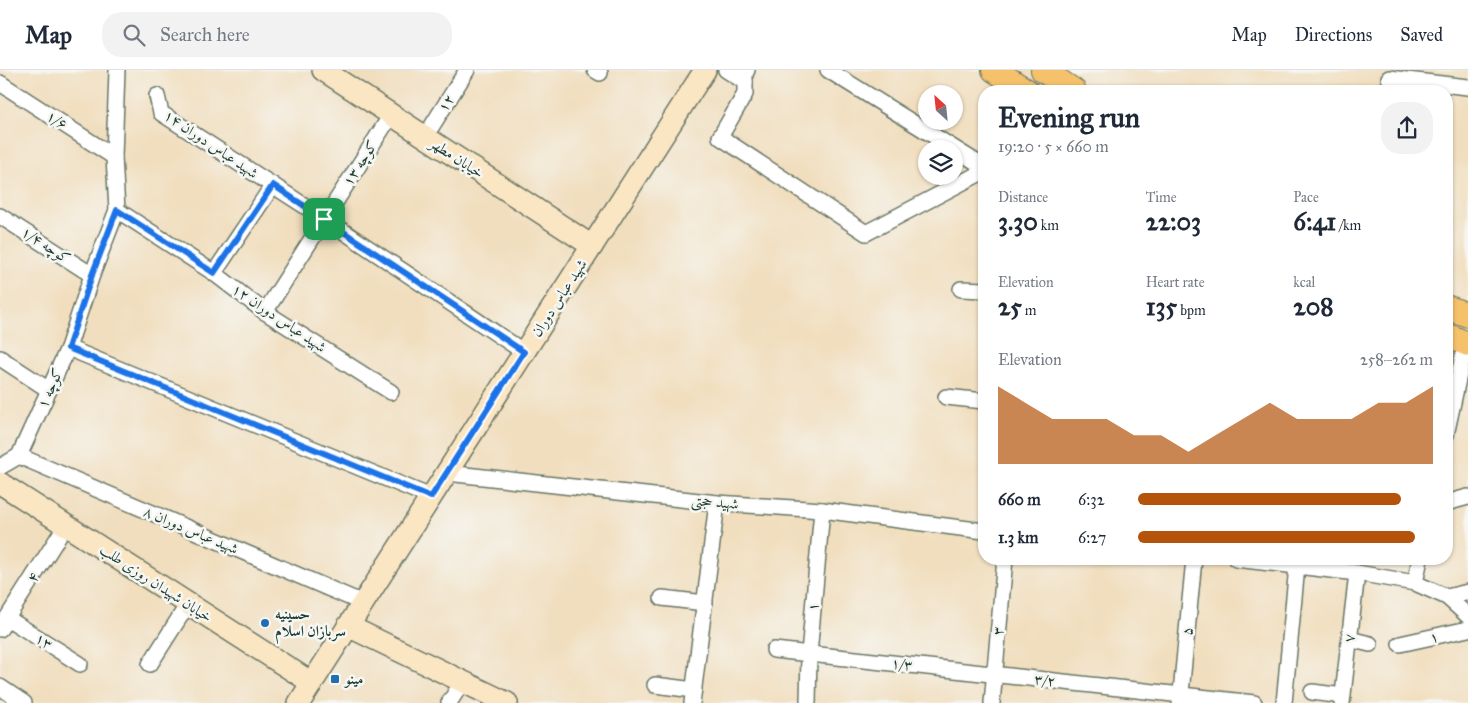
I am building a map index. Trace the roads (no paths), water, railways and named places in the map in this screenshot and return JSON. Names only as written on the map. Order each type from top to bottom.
[{"type":"main road","points":[[994,70],[1018,85]]},
{"type":"main road","points":[[1042,70],[1065,85]]},
{"type":"main road","points":[[1453,310],[1468,316]]},
{"type":"street","name":"کوچه ۱","points":[[19,456],[68,348],[92,275],[117,210],[114,157],[117,70]]},
{"type":"street","name":"خیابان مطهر","points":[[323,70],[592,246]]},
{"type":"street","name":"۱۲","points":[[424,136],[467,70]]},
{"type":"street","name":"شهید عباس دوران","points":[[299,703],[705,70]]},
{"type":"street","points":[[726,70],[746,76],[745,94],[720,137],[866,233],[978,172]]},
{"type":"street","points":[[828,70],[978,165]]},
{"type":"street","points":[[1389,80],[1445,85]]},
{"type":"street","name":"۱/۶","points":[[0,83],[114,157]]},
{"type":"street","points":[[1453,86],[1468,87]]},
{"type":"street","name":"شهید عباس دوران ۱۴","points":[[157,96],[161,112],[524,352]]},
{"type":"street","name":"کوچه ۱۳","points":[[265,312],[391,115]]},
{"type":"street","points":[[214,273],[273,185]]},
{"type":"street","name":"شهید عباس دوران ۱۲","points":[[117,210],[214,273],[265,312],[391,392]]},
{"type":"street","name":"کوچه ۱/۴","points":[[0,216],[92,275]]},
{"type":"street","points":[[960,288],[978,290]]},
{"type":"street","points":[[1453,388],[1460,340]]},
{"type":"street","points":[[68,348],[431,497]]},
{"type":"street","points":[[0,358],[49,390]]},
{"type":"street","points":[[946,397],[978,400]]},
{"type":"street","points":[[0,467],[19,456]]},
{"type":"street","name":"شهید عباس دوران ۸","points":[[19,456],[363,604]]},
{"type":"street","name":"شهید حجتی","points":[[447,473],[717,503],[822,510],[978,530]]},
{"type":"street","name":"خیابان شهیدان روزی طلب","points":[[0,483],[312,684]]},
{"type":"street","points":[[1453,501],[1468,497]]},
{"type":"street","points":[[655,685],[693,696],[717,503]]},
{"type":"street","name":"۱","points":[[808,703],[808,654],[822,510]]},
{"type":"street","name":"۴","points":[[4,624],[66,526]]},
{"type":"street","name":"۳","points":[[992,703],[1004,565]]},
{"type":"street","name":"۵","points":[[1180,699],[1193,565]]},
{"type":"street","points":[[1288,565],[1340,565],[1356,573],[1414,583],[1446,597],[1468,616]]},
{"type":"street","points":[[1414,583],[1418,565]]},
{"type":"street","points":[[1284,703],[1297,566]]},
{"type":"street","name":"۷","points":[[1342,700],[1356,573]]},
{"type":"street","points":[[1446,597],[1468,592]]},
{"type":"street","points":[[662,598],[705,603]]},
{"type":"street","points":[[150,664],[188,604]]},
{"type":"street","name":"۱۳","points":[[4,624],[80,664]]},
{"type":"street","points":[[348,626],[507,703]]},
{"type":"street","name":"۱","points":[[1400,644],[1468,629]]},
{"type":"street","points":[[1349,639],[1370,644]]},
{"type":"street","name":"۱/۳","points":[[774,650],[994,674]]},
{"type":"street","name":"۳/۲","points":[[994,674],[1096,685],[1180,699],[1254,703]]},
{"type":"street","points":[[449,703],[463,681]]},
{"type":"street","points":[[0,687],[24,703]]},
{"type":"street","points":[[1312,692],[1342,700]]},
{"type":"place","name":"حسینیه سربازان اسلام","points":[[265,623]]},
{"type":"place","name":"مینو","points":[[335,679]]}]
